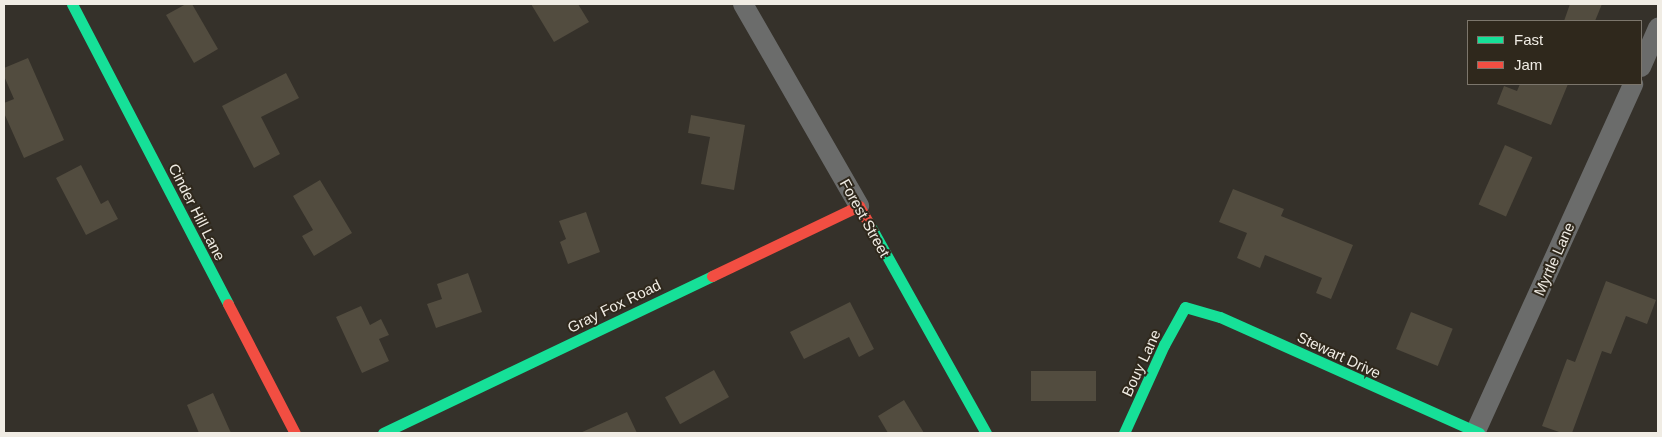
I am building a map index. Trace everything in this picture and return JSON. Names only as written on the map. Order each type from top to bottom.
[{"type":"street","name":"Cinder Hill Lane","points":[[72,4],[295,433]]},
{"type":"street","name":"Forest Street","points":[[743,4],[986,433]]},
{"type":"street","points":[[1642,65],[1658,28]]},
{"type":"street","name":"Myrtle Lane","points":[[1477,433],[1633,85]]},
{"type":"street","name":"Gray Fox Road","points":[[383,433],[858,206]]},
{"type":"street","name":"Stewart Drive","points":[[1185,307],[1220,317],[1477,433]]},
{"type":"street","name":"Bouy Lane","points":[[1124,433],[1164,345],[1185,307]]},
{"type":"building","points":[[186,4],[192,4],[218,49],[194,63],[166,15]]},
{"type":"building","points":[[531,4],[578,4],[589,22],[554,42]]},
{"type":"building","points":[[1570,4],[1602,4],[1595,20],[1564,20]]},
{"type":"building","points":[[28,58],[64,140],[24,158],[4,113],[4,103],[14,99],[4,76],[4,68]]},
{"type":"building","points":[[286,73],[299,98],[261,117],[280,154],[254,168],[222,106]]},
{"type":"building","points":[[1520,85],[1568,85],[1551,125],[1497,104],[1504,86],[1517,91]]},
{"type":"building","points":[[691,115],[745,125],[734,190],[701,184],[710,137],[688,133]]},
{"type":"building","points":[[1505,145],[1532,157],[1506,217],[1479,204]]},
{"type":"building","points":[[81,165],[101,204],[108,200],[118,219],[86,235],[56,178]]},
{"type":"building","points":[[320,180],[352,233],[314,256],[302,236],[313,230],[293,196]]},
{"type":"building","points":[[1233,189],[1284,209],[1281,216],[1353,245],[1331,299],[1316,293],[1322,278],[1265,255],[1260,268],[1237,258],[1247,233],[1219,222]]},
{"type":"building","points":[[586,212],[600,252],[568,264],[560,242],[566,239],[559,221]]},
{"type":"building","points":[[468,273],[482,312],[436,328],[427,304],[442,299],[437,284]]},
{"type":"building","points":[[1606,281],[1656,300],[1647,324],[1626,316],[1611,354],[1602,351],[1572,433],[1562,433],[1542,426],[1567,359],[1575,362]]},
{"type":"building","points":[[850,302],[874,349],[859,357],[849,337],[804,359],[790,332]]},
{"type":"building","points":[[361,306],[370,325],[381,319],[389,335],[379,339],[389,361],[362,373],[336,317]]},
{"type":"building","points":[[1411,312],[1453,329],[1438,366],[1396,349]]},
{"type":"building","points":[[714,370],[729,397],[680,424],[665,397]]},
{"type":"building","points":[[1031,371],[1096,371],[1096,401],[1031,401]]},
{"type":"building","points":[[213,393],[231,433],[199,433],[187,405]]},
{"type":"building","points":[[904,400],[924,433],[888,433],[878,416]]},
{"type":"building","points":[[627,412],[637,433],[580,433]]},
{"type":"traffic: fast","points":[[72,4],[228,304]]},
{"type":"traffic: fast","points":[[868,222],[986,433]]},
{"type":"traffic: fast","points":[[383,433],[712,276]]},
{"type":"traffic: fast","points":[[1124,433],[1164,345],[1185,307],[1220,317],[1479,433]]},
{"type":"traffic: jam","points":[[712,276],[859,206],[868,222]]},
{"type":"traffic: jam","points":[[228,304],[295,433]]}]
